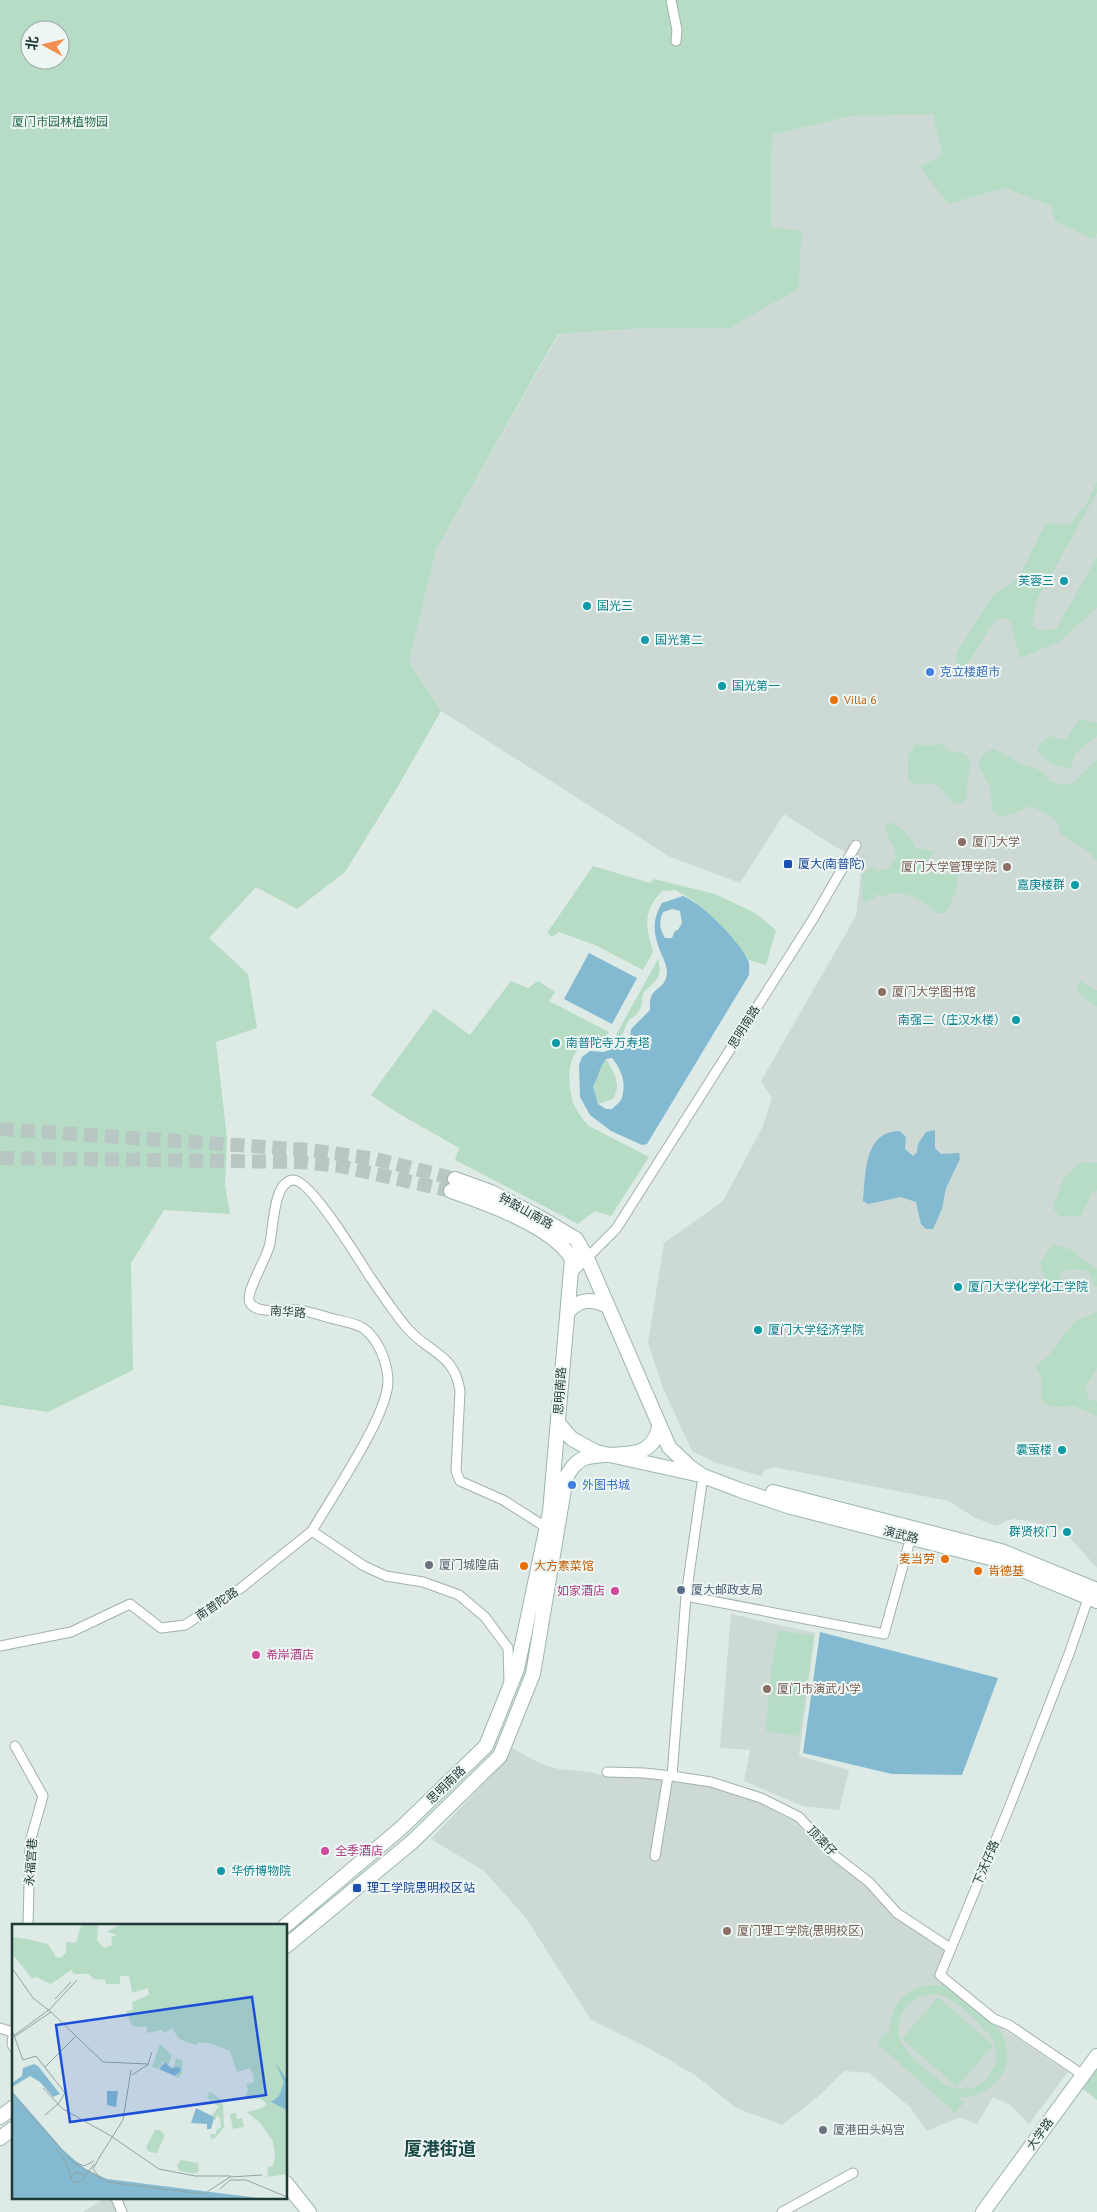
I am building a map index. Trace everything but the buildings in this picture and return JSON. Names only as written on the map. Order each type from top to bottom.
[{"type":"main road","name":"钟鼓山南路","points":[[572,1273],[572,1259],[566,1248],[554,1238],[453,1185],[514,1203],[576,1239],[587,1258],[669,1447],[690,1467],[703,1476]]},
{"type":"main road","name":"思明南路","points":[[287,1924],[400,1829],[486,1746],[517,1669],[550,1512],[572,1273]]},
{"type":"main road","points":[[568,1312],[575,1305],[585,1300],[596,1301],[608,1306]]},
{"type":"main road","name":"演武路","points":[[558,1423],[579,1444],[596,1452],[703,1476],[912,1533],[1001,1551],[1093,1594]]},
{"type":"main road","points":[[612,1456],[628,1454],[652,1444],[657,1436],[659,1427]]},
{"type":"main road","name":"思明南路","points":[[288,1945],[313,1926],[412,1842],[500,1756],[533,1674],[566,1477],[571,1468],[579,1461],[594,1456],[612,1456]]},
{"type":"main road","name":"大学路","points":[[983,2212],[1097,2056]]},
{"type":"main road","points":[[0,2118],[12,2109]]},
{"type":"main road","points":[[0,2138],[12,2129]]},
{"type":"main road","points":[[288,2186],[309,2212]]},
{"type":"street","points":[[671,0],[677,30],[676,41]]},
{"type":"street","name":"思明南路","points":[[572,1273],[616,1229],[812,919],[856,845]]},
{"type":"street","name":"南华路","points":[[312,1531],[373,1426],[388,1383],[382,1355],[375,1341],[364,1329],[352,1323],[301,1310],[265,1310],[250,1304],[247,1298],[266,1257],[272,1238],[277,1194],[282,1184],[292,1180],[300,1181],[306,1186],[328,1213],[384,1298],[409,1331],[449,1361],[458,1378],[460,1391],[456,1471],[460,1481],[503,1500],[547,1528]]},
{"type":"street","points":[[655,1856],[670,1776],[686,1596],[703,1476]]},
{"type":"street","points":[[312,1531],[364,1566],[386,1576],[423,1582],[460,1595],[485,1617],[508,1648],[509,1688]]},
{"type":"street","name":"南普陀路","points":[[0,1646],[71,1632],[130,1604],[161,1628],[185,1625],[241,1588],[312,1531]]},
{"type":"street","points":[[686,1596],[884,1634],[912,1533]]},
{"type":"street","name":"下沃仔路","points":[[1083,2075],[1009,2025],[994,2019],[940,1975],[1093,1594]]},
{"type":"street","name":"永福宫巷","points":[[15,1746],[43,1796],[30,1842],[28,1924]]},
{"type":"street","name":"顶澳仔","points":[[607,1772],[670,1776],[711,1782],[761,1798],[799,1817],[834,1855],[869,1882],[897,1913],[950,1948]]},
{"type":"street","points":[[782,2212],[853,2173]]},
{"type":"street","points":[[117,2200],[122,2212]]},
{"type":"shaded area","name":"厦门大学","points":[[933,113],[942,155],[948,204],[1005,188],[1051,206],[1095,240],[1097,232],[1097,1568],[1071,1539],[1053,1524],[1052,1528],[1015,1519],[1005,1521],[997,1526],[975,1518],[949,1501],[773,1467],[765,1470],[761,1476],[714,1462],[692,1451],[663,1388],[648,1343],[664,1243],[723,1201],[762,1128],[772,1098],[761,1081],[856,916],[864,861],[834,846],[784,814],[740,883],[670,857],[441,711],[409,662],[436,550],[559,334],[646,328],[729,328],[771,227],[772,135],[851,116]]},
{"type":"shaded area","name":"厦门市演武小学","points":[[731,1614],[815,1633],[799,1756],[849,1770],[839,1810],[803,1806],[744,1781],[750,1750],[720,1748]]},
{"type":"shaded area","name":"厦门理工学院(思明校区)","points":[[512,1748],[541,1764],[559,1769],[591,1772],[607,1777],[647,1778],[710,1787],[758,1803],[795,1822],[827,1856],[867,1885],[893,1916],[943,1945],[947,1953],[935,1973],[995,2023],[1068,2072],[1029,2124],[1010,2105],[993,2097],[977,2124],[960,2117],[927,2131],[910,2107],[869,2073],[844,2071],[820,2095],[782,2125],[736,2108],[695,2075],[645,2046],[591,2020],[526,1918],[484,1871],[431,1839],[504,1762]]},
{"type":"shaded area","points":[[102,2200],[112,2200],[119,2212],[83,2212]]},
{"type":"green space","name":"厦门市园林植物园","points":[[0,0],[1097,0],[1097,232],[1095,240],[1055,221],[1051,206],[1005,188],[948,204],[920,167],[942,155],[933,114],[851,116],[772,135],[771,227],[802,231],[798,289],[729,328],[646,328],[558,334],[436,550],[409,662],[441,711],[397,788],[345,872],[297,909],[256,887],[209,938],[248,974],[257,1028],[216,1042],[227,1138],[225,1185],[230,1214],[164,1210],[131,1263],[133,1370],[48,1412],[0,1405]]},
{"type":"green space","points":[[1097,481],[1097,492],[1036,602],[1032,625],[1039,631],[1056,629],[1097,557],[1097,608],[1059,642],[1020,658],[1011,624],[1007,618],[997,619],[963,671],[957,671],[956,654],[993,595],[1019,578],[1046,523],[1070,524],[1085,506]]},
{"type":"green space","points":[[1079,719],[1097,723],[1097,736],[1075,754],[1071,769],[1053,764],[1037,752],[1040,744],[1049,736],[1065,740]]},
{"type":"green space","points":[[940,743],[953,753],[960,752],[968,756],[970,768],[967,779],[967,795],[959,804],[953,802],[939,787],[930,783],[919,785],[908,781],[908,756],[915,744],[929,746]]},
{"type":"green space","points":[[994,749],[1020,763],[1042,771],[1050,781],[1062,785],[1074,782],[1097,759],[1097,861],[1088,851],[1061,834],[1056,820],[1032,806],[1007,816],[998,817],[992,809],[991,788],[978,765],[984,753]]},
{"type":"green space","points":[[891,822],[909,836],[915,848],[935,851],[926,862],[927,869],[938,873],[957,875],[956,890],[945,913],[937,913],[918,899],[896,893],[881,897],[875,893],[875,898],[863,903],[862,875],[872,867],[877,871],[888,869],[896,856],[885,830],[887,823]]},
{"type":"green space","points":[[593,866],[650,883],[654,879],[715,894],[755,913],[776,930],[766,965],[749,960],[719,923],[691,899],[675,890],[662,891],[651,906],[647,927],[653,952],[643,970],[595,945],[559,932],[552,937],[547,933]]},
{"type":"green space","points":[[658,959],[660,970],[658,978],[643,993],[641,1007],[637,1014],[628,1021],[622,1035],[611,1044]]},
{"type":"green space","points":[[511,981],[528,988],[538,981],[555,992],[549,1001],[609,1032],[603,1044],[591,1043],[583,1046],[576,1052],[572,1060],[569,1079],[573,1103],[589,1126],[649,1157],[611,1216],[595,1211],[578,1224],[455,1160],[459,1148],[396,1112],[371,1095],[434,1009],[470,1035]]},
{"type":"green space","points":[[1080,981],[1097,991],[1097,1007],[1076,991]]},
{"type":"green space","points":[[606,1059],[616,1079],[616,1094],[613,1099],[598,1104],[593,1086]]},
{"type":"green space","points":[[1081,1162],[1097,1163],[1097,1190],[1092,1192],[1081,1216],[1059,1216],[1053,1208],[1064,1178]]},
{"type":"green space","points":[[1052,1244],[1075,1251],[1079,1257],[1097,1269],[1097,1287],[1094,1285],[1088,1271],[1072,1269],[1060,1272],[1061,1280],[1052,1288],[1045,1280],[1040,1264]]},
{"type":"green space","points":[[1097,1312],[1097,1368],[1085,1388],[1089,1399],[1097,1401],[1097,1416],[1074,1406],[1050,1406],[1041,1400],[1042,1380],[1035,1367],[1048,1356],[1075,1321]]},
{"type":"green space","points":[[778,1630],[814,1636],[799,1736],[766,1731],[771,1670]]},
{"type":"green space","points":[[930,1985],[949,1988],[970,2002],[1000,2031],[1007,2048],[1007,2059],[999,2079],[982,2092],[959,2098],[964,2103],[955,2113],[877,2043],[886,2032],[890,2036],[892,2017],[899,2002],[920,1987]],"holes":[[[930,1994],[946,1997],[954,2001],[981,2025],[994,2043],[996,2049],[994,2066],[988,2077],[977,2086],[964,2089],[948,2086],[922,2066],[901,2042],[898,2025],[904,2011],[915,2000]]]},
{"type":"green space","points":[[938,1997],[993,2045],[957,2087],[902,2039]]},
{"type":"green space","points":[[1097,2068],[1097,2100],[1083,2089]]},
{"type":"water","points":[[683,896],[710,914],[743,952],[749,962],[749,975],[647,1144],[642,1145],[611,1131],[590,1115],[580,1097],[579,1065],[582,1057],[590,1051],[604,1052],[625,1044],[630,1038],[631,1029],[650,1010],[650,1002],[654,992],[666,979],[666,964],[655,932],[656,915],[662,903]],"holes":[[[672,909],[680,911],[682,923],[672,938],[665,938],[660,925],[661,919],[663,912]],[[612,1058],[623,1078],[624,1089],[621,1100],[612,1109],[606,1109],[598,1104],[593,1086],[606,1059]]]},
{"type":"water","points":[[589,953],[637,978],[612,1024],[564,999]]},
{"type":"water","points":[[935,1130],[935,1148],[941,1154],[959,1153],[960,1159],[946,1188],[942,1209],[933,1229],[926,1229],[921,1224],[916,1202],[901,1197],[868,1204],[863,1201],[866,1167],[873,1146],[879,1138],[888,1133],[900,1131],[906,1137],[905,1149],[913,1156],[917,1152],[918,1144],[926,1132]]},
{"type":"water","points":[[820,1632],[998,1678],[962,1775],[892,1774],[803,1753]]},
{"type":"tunnel","points":[[0,1129],[310,1150],[376,1159],[455,1179]]},
{"type":"tunnel","points":[[0,1158],[300,1162],[340,1166],[451,1191]]},
{"type":"place","name":"芙蓉三","points":[[1064,581]]},
{"type":"place","name":"国光三","points":[[587,606]]},
{"type":"place","name":"国光第二","points":[[645,640]]},
{"type":"place","name":"克立楼超市","points":[[930,672]]},
{"type":"place","name":"国光第一","points":[[722,686]]},
{"type":"place","name":"Villa 6","points":[[834,700]]},
{"type":"place","name":"厦门大学","points":[[962,842]]},
{"type":"place","name":"厦大(南普陀)","points":[[788,864]]},
{"type":"place","name":"厦门大学管理学院","points":[[1007,867]]},
{"type":"place","name":"嘉庚楼群","points":[[1075,885]]},
{"type":"place","name":"厦门大学图书馆","points":[[882,992]]},
{"type":"place","name":"南强二（庄汉水楼）","points":[[1016,1020]]},
{"type":"place","name":"南普陀寺万寿塔","points":[[556,1043]]},
{"type":"place","name":"厦门大学化学化工学院","points":[[958,1287]]},
{"type":"place","name":"厦门大学经济学院","points":[[758,1330]]},
{"type":"place","name":"囊萤楼","points":[[1062,1450]]},
{"type":"place","name":"外图书城","points":[[572,1485]]},
{"type":"place","name":"群贤校门","points":[[1067,1532]]},
{"type":"place","name":"麦当劳","points":[[945,1559]]},
{"type":"place","name":"厦门城隍庙","points":[[429,1565]]},
{"type":"place","name":"大方素菜馆","points":[[524,1566]]},
{"type":"place","name":"肯德基","points":[[978,1571]]},
{"type":"place","name":"厦大邮政支局","points":[[681,1590]]},
{"type":"place","name":"如家酒店","points":[[615,1591]]},
{"type":"place","name":"希岸酒店","points":[[256,1655]]},
{"type":"place","name":"厦门市演武小学","points":[[767,1689]]},
{"type":"place","name":"全季酒店","points":[[325,1851]]},
{"type":"place","name":"华侨博物院","points":[[221,1871]]},
{"type":"place","name":"理工学院思明校区站","points":[[357,1888]]},
{"type":"place","name":"厦门理工学院(思明校区)","points":[[727,1931]]},
{"type":"place","name":"厦港田头妈宫","points":[[823,2130]]},
{"type":"district","name":"厦港街道","points":[[440,2149]]}]
